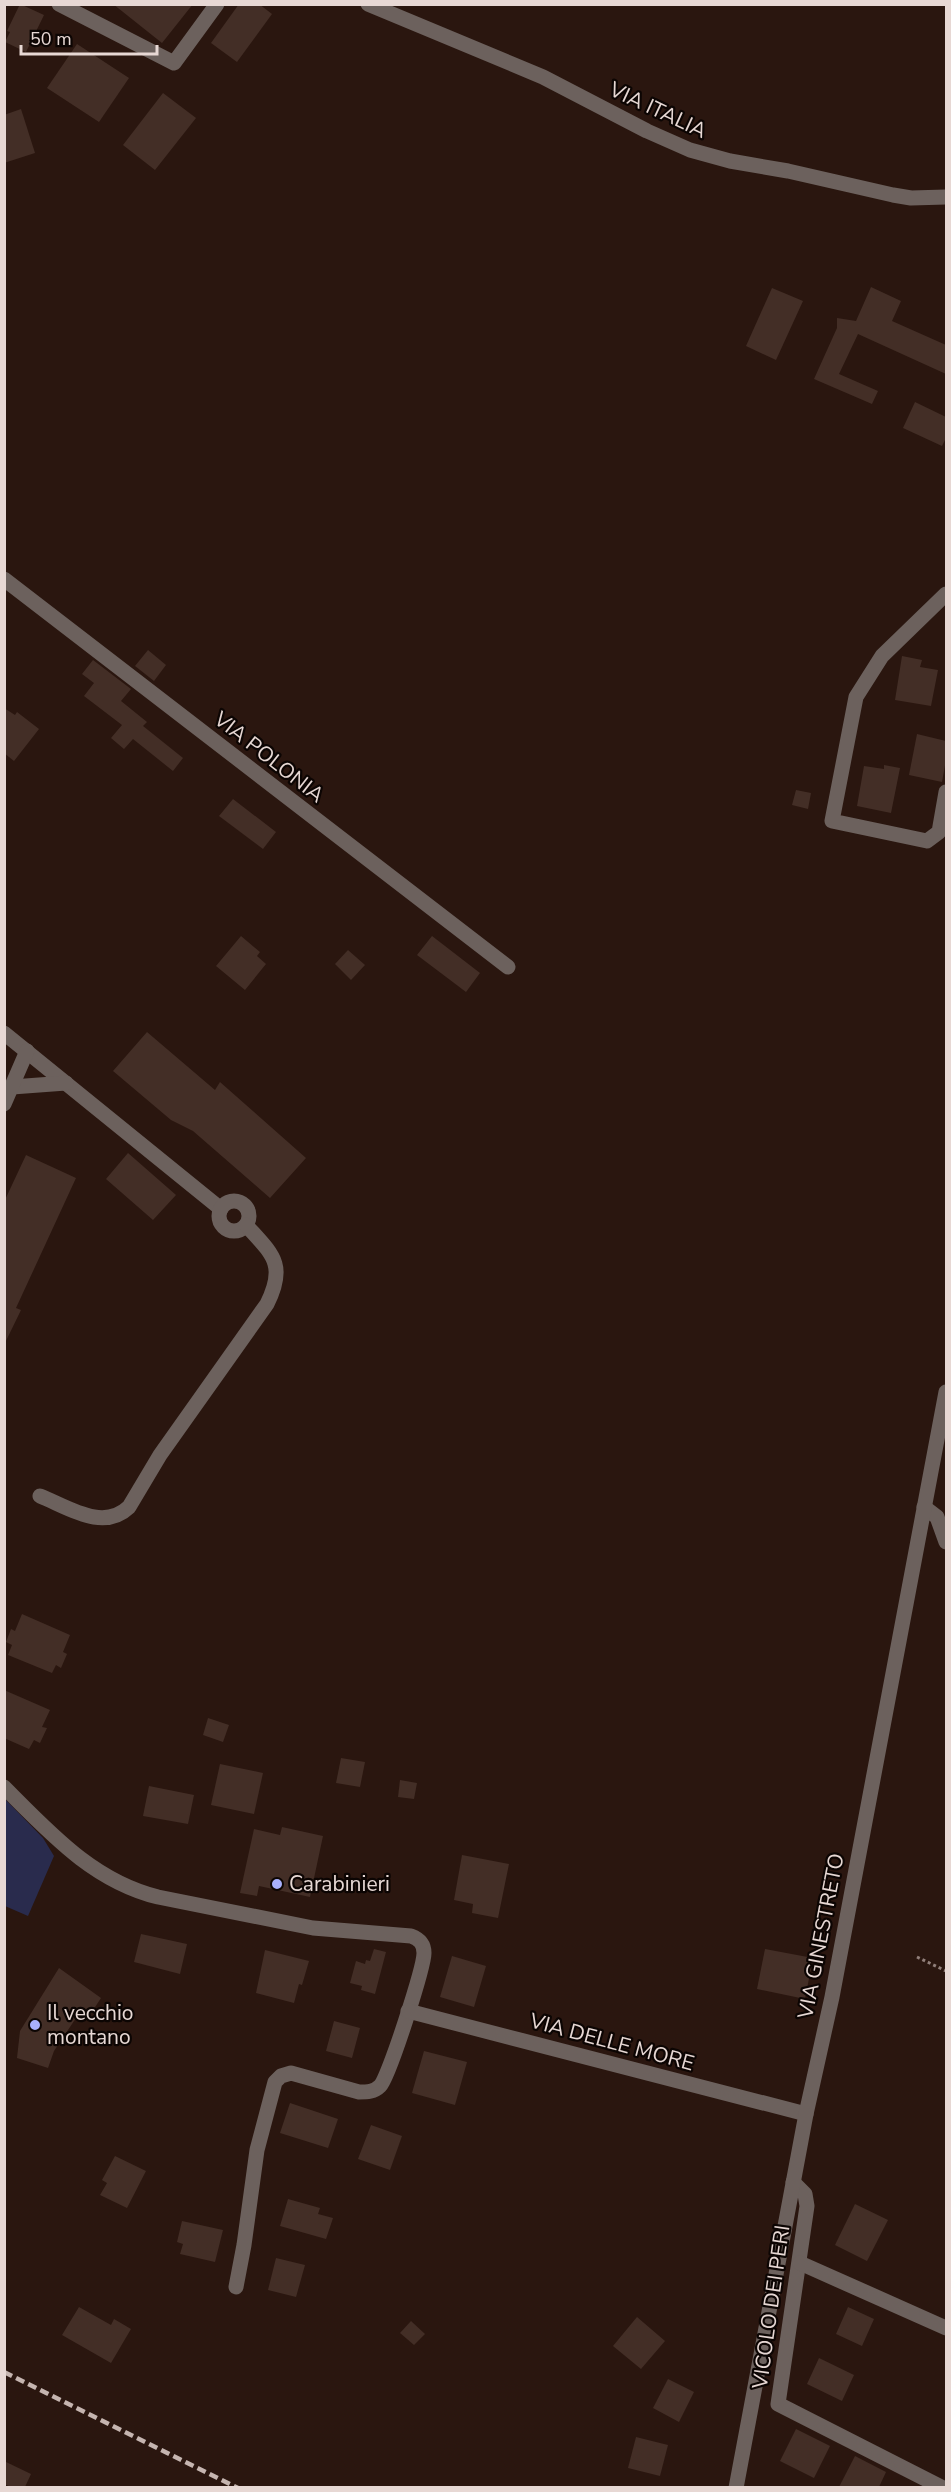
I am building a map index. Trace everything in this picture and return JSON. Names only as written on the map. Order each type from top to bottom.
[{"type":"street","points":[[59,4],[174,63],[217,4]]},
{"type":"street","name":"VIA ITALIA","points":[[368,4],[527,70],[654,135],[690,150],[730,161],[788,171],[894,195],[911,198],[946,198]]},
{"type":"street","name":"VIA POLONIA","points":[[4,579],[508,967]]},
{"type":"street","points":[[946,594],[882,656],[856,697],[832,821],[927,841],[939,832],[946,792]]},
{"type":"street","points":[[4,1033],[221,1209],[234,1201],[243,1204],[248,1212],[246,1225],[271,1253],[277,1264],[277,1277],[267,1304],[160,1455],[129,1507],[123,1513],[103,1519],[81,1514],[40,1497]]},
{"type":"street","points":[[4,1104],[27,1051]]},
{"type":"street","points":[[12,1087],[66,1083]]},
{"type":"street","name":"VIA GINESTRETO","points":[[736,2487],[806,2114],[832,1997],[946,1392]]},
{"type":"street","points":[[924,1507],[937,1517],[946,1542]]},
{"type":"street","points":[[4,1787],[57,1840],[81,1860],[125,1886],[158,1897],[313,1928],[416,1938],[423,1946],[424,1955],[408,2011],[385,2080],[375,2090],[355,2091],[291,2073],[281,2076],[275,2082],[257,2150],[236,2287]]},
{"type":"street","name":"VIA DELLE MORE","points":[[408,2011],[806,2114]]},
{"type":"street","name":"VICOLO DEI PERI","points":[[793,2182],[805,2194],[807,2202],[778,2404],[943,2487]]},
{"type":"street","points":[[800,2263],[946,2328]]},
{"type":"path","points":[[917,1958],[946,1971]]},
{"type":"shaded area","points":[[4,1798],[43,1838],[54,1856],[28,1916],[5,1906]]},
{"type":"building","points":[[20,4],[44,15],[26,52],[5,42],[10,32],[7,31]]},
{"type":"building","points":[[113,4],[193,4],[162,43]]},
{"type":"building","points":[[239,4],[259,4],[272,14],[237,62],[211,43]]},
{"type":"building","points":[[77,44],[129,78],[99,122],[47,88]]},
{"type":"building","points":[[163,93],[196,118],[155,170],[123,145]]},
{"type":"building","points":[[21,109],[35,153],[4,163],[4,115]]},
{"type":"building","points":[[871,287],[901,301],[892,321],[946,345],[946,374],[858,334],[839,374],[878,391],[872,404],[814,379],[837,328],[837,318],[856,321]]},
{"type":"building","points":[[772,288],[803,301],[776,360],[746,346]]},
{"type":"building","points":[[915,402],[946,417],[946,438],[942,446],[903,428]]},
{"type":"building","points":[[148,650],[166,665],[154,681],[135,666]]},
{"type":"building","points":[[902,656],[922,660],[920,667],[938,670],[931,706],[895,700]]},
{"type":"building","points":[[93,660],[131,689],[121,701],[147,722],[143,726],[183,758],[173,771],[133,739],[124,749],[111,738],[122,725],[84,696],[94,683],[82,674]]},
{"type":"building","points":[[4,708],[15,715],[17,712],[39,729],[14,761],[4,753]]},
{"type":"building","points":[[917,734],[946,741],[946,760],[942,782],[909,775]]},
{"type":"building","points":[[884,765],[900,768],[891,813],[857,806],[864,766],[884,769]]},
{"type":"building","points":[[796,790],[811,793],[808,809],[792,805]]},
{"type":"building","points":[[233,799],[276,832],[263,849],[219,816]]},
{"type":"building","points":[[241,936],[260,952],[257,956],[266,964],[245,990],[216,966]]},
{"type":"building","points":[[432,936],[480,973],[466,992],[417,955]]},
{"type":"building","points":[[348,950],[365,965],[351,980],[335,964]]},
{"type":"building","points":[[147,1032],[215,1090],[220,1082],[306,1158],[270,1198],[193,1131],[171,1120],[113,1071]]},
{"type":"building","points":[[128,1153],[176,1195],[153,1220],[106,1179]]},
{"type":"building","points":[[26,1155],[76,1178],[16,1308],[21,1310],[4,1345],[4,1202]]},
{"type":"building","points":[[22,1614],[70,1635],[63,1652],[67,1654],[61,1668],[56,1665],[52,1673],[8,1655],[12,1645],[6,1642],[11,1629],[15,1631]]},
{"type":"building","points":[[4,1690],[50,1710],[42,1727],[47,1728],[40,1743],[34,1740],[29,1749],[4,1738]]},
{"type":"building","points":[[208,1718],[229,1725],[223,1742],[203,1735]]},
{"type":"building","points":[[341,1758],[365,1762],[360,1787],[336,1783]]},
{"type":"building","points":[[220,1764],[263,1773],[254,1814],[211,1805]]},
{"type":"building","points":[[400,1780],[417,1783],[414,1799],[398,1797]]},
{"type":"building","points":[[149,1786],[194,1795],[188,1824],[143,1816]]},
{"type":"building","points":[[282,1827],[323,1836],[310,1897],[259,1886],[257,1896],[240,1893],[254,1829],[280,1835]]},
{"type":"building","points":[[462,1855],[509,1864],[498,1918],[472,1913],[473,1904],[454,1900]]},
{"type":"building","points":[[141,1934],[187,1944],[180,1974],[134,1962]]},
{"type":"building","points":[[374,1949],[386,1952],[375,1994],[361,1990],[362,1986],[350,1983],[356,1961],[365,1964],[366,1960],[370,1961]]},
{"type":"building","points":[[765,1949],[813,1958],[805,1999],[757,1989]]},
{"type":"building","points":[[265,1950],[309,1961],[294,2003],[256,1993]]},
{"type":"building","points":[[452,1956],[486,1966],[474,2007],[440,1997]]},
{"type":"building","points":[[59,1968],[101,1998],[86,2021],[78,2015],[54,2051],[48,2068],[17,2058],[20,2031]]},
{"type":"building","points":[[334,2021],[360,2028],[352,2058],[326,2051]]},
{"type":"building","points":[[424,2051],[467,2062],[455,2105],[412,2093]]},
{"type":"building","points":[[290,2103],[338,2119],[328,2148],[280,2133]]},
{"type":"building","points":[[371,2125],[402,2136],[390,2170],[358,2159]]},
{"type":"building","points":[[115,2156],[146,2171],[127,2208],[100,2195],[107,2183],[102,2180]]},
{"type":"building","points":[[288,2199],[320,2208],[318,2214],[333,2218],[326,2239],[280,2226]]},
{"type":"building","points":[[855,2204],[888,2220],[867,2261],[835,2245]]},
{"type":"building","points":[[182,2221],[223,2230],[215,2262],[180,2254],[183,2244],[177,2242]]},
{"type":"building","points":[[276,2258],[305,2265],[296,2297],[268,2290]]},
{"type":"building","points":[[79,2307],[111,2325],[114,2319],[131,2329],[111,2363],[62,2335]]},
{"type":"building","points":[[848,2307],[874,2319],[862,2346],[836,2334]]},
{"type":"building","points":[[637,2317],[665,2341],[641,2369],[613,2346]]},
{"type":"building","points":[[411,2321],[425,2334],[414,2345],[400,2333]]},
{"type":"building","points":[[819,2358],[854,2375],[842,2401],[807,2384]]},
{"type":"building","points":[[668,2379],[694,2392],[679,2422],[653,2408]]},
{"type":"building","points":[[796,2429],[830,2446],[814,2478],[780,2461]]},
{"type":"building","points":[[636,2437],[668,2445],[660,2476],[628,2468]]},
{"type":"building","points":[[855,2456],[886,2472],[879,2487],[839,2487]]},
{"type":"building","points":[[4,2461],[31,2474],[25,2487],[11,2487],[4,2484]]},
{"type":"railway","points":[[4,2372],[238,2488]]},
{"type":"place","name":"Carabinieri","points":[[277,1884]]},
{"type":"place","name":"Il vecchio montano","points":[[35,2025]]}]
